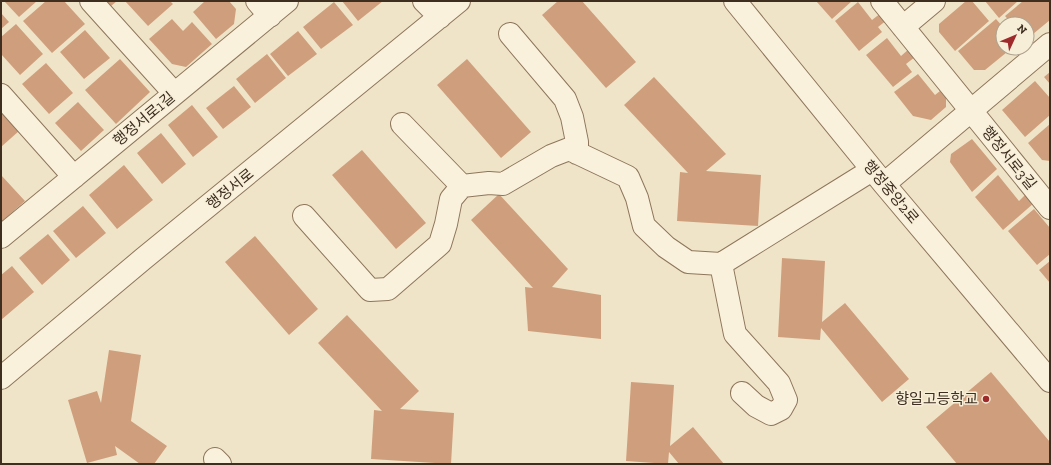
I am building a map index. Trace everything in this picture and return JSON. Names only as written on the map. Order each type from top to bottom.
[{"type":"street","points":[[91,1],[174,93]]},
{"type":"street","name":"행정서로1길","points":[[1,237],[174,93],[264,9],[287,1]]},
{"type":"street","points":[[424,1],[440,17]]},
{"type":"street","name":"행정서로","points":[[1,378],[143,259],[459,1]]},
{"type":"street","name":"행정중앙2로","points":[[735,1],[878,177],[1050,381]]},
{"type":"street","name":"행정서로3길","points":[[882,1],[1049,205]]},
{"type":"street","points":[[903,27],[934,1]]},
{"type":"street","points":[[510,34],[565,98],[572,117],[577,142],[577,153]]},
{"type":"street","name":"행정서로3길","points":[[721,264],[878,177],[971,110],[1050,44]]},
{"type":"street","points":[[1,95],[74,177]]},
{"type":"street","points":[[402,124],[462,186]]},
{"type":"street","points":[[304,216],[370,290],[388,289],[440,244],[451,199],[462,186],[489,183],[503,184],[557,154],[569,149],[628,177],[637,198],[644,226],[666,247],[688,262],[721,264],[734,334],[779,383],[786,400],[781,409],[771,414],[756,406],[742,393]]},
{"type":"building","points":[[4,1],[37,1],[19,17]]},
{"type":"building","points":[[46,1],[64,1],[85,24],[52,53],[23,21]]},
{"type":"building","points":[[106,1],[117,1],[111,6]]},
{"type":"building","points":[[125,1],[170,1],[173,4],[148,26]]},
{"type":"building","points":[[205,1],[229,1],[236,9],[234,24],[216,39],[193,12]]},
{"type":"building","points":[[342,1],[383,1],[358,21]]},
{"type":"building","points":[[558,1],[582,1],[636,62],[606,88],[542,15]]},
{"type":"building","points":[[816,1],[852,1],[832,19]]},
{"type":"building","points":[[966,1],[972,1],[989,21],[955,51],[939,32],[939,24]]},
{"type":"building","points":[[985,1],[1018,1],[1001,16],[997,16]]},
{"type":"building","points":[[1023,1],[1050,1],[1050,20],[1035,32],[1035,16],[1005,16]]},
{"type":"building","points":[[334,2],[353,25],[321,49],[303,27]]},
{"type":"building","points":[[858,2],[872,20],[881,13],[887,20],[878,27],[882,32],[859,51],[835,21]]},
{"type":"building","points":[[1,13],[9,22],[1,29]]},
{"type":"building","points":[[172,19],[183,31],[192,22],[212,44],[186,67],[172,64],[149,39]]},
{"type":"building","points":[[995,20],[995,56],[1002,56],[985,70],[974,70],[958,51]]},
{"type":"building","points":[[16,24],[43,54],[20,75],[1,54],[1,37]]},
{"type":"building","points":[[85,30],[110,58],[84,79],[60,52]]},
{"type":"building","points":[[298,31],[317,54],[288,76],[270,54]]},
{"type":"building","points":[[887,38],[901,56],[909,49],[915,57],[906,64],[912,72],[893,87],[866,55]]},
{"type":"building","points":[[267,54],[286,78],[255,103],[236,79]]},
{"type":"building","points":[[120,59],[150,92],[116,124],[85,90]]},
{"type":"building","points":[[467,59],[531,132],[501,158],[437,85]]},
{"type":"building","points":[[46,63],[73,93],[49,114],[22,84]]},
{"type":"building","points":[[1050,72],[1050,84],[1044,77]]},
{"type":"building","points":[[918,74],[935,95],[940,91],[946,98],[946,107],[931,120],[913,116],[894,92]]},
{"type":"building","points":[[654,77],[726,154],[706,171],[761,175],[758,226],[677,221],[680,172],[688,173],[624,105]]},
{"type":"building","points":[[1035,81],[1050,98],[1050,115],[1025,137],[1002,110]]},
{"type":"building","points":[[234,86],[251,107],[223,129],[206,108]]},
{"type":"building","points":[[78,102],[104,130],[81,151],[55,123]]},
{"type":"building","points":[[192,105],[218,137],[193,157],[168,125]]},
{"type":"building","points":[[1,111],[19,131],[1,147]]},
{"type":"building","points":[[1050,124],[1050,161],[1042,160],[1028,143]]},
{"type":"building","points":[[161,133],[186,164],[162,184],[137,153]]},
{"type":"building","points":[[972,139],[997,169],[972,192],[950,162],[951,154]]},
{"type":"building","points":[[362,150],[426,223],[396,249],[332,175]]},
{"type":"building","points":[[124,165],[153,200],[117,229],[89,195]]},
{"type":"building","points":[[1,175],[25,201],[1,222]]},
{"type":"building","points":[[998,175],[1019,201],[1026,194],[1034,203],[1003,230],[975,197]]},
{"type":"building","points":[[499,194],[568,269],[552,287],[601,295],[601,339],[528,331],[525,287],[533,288],[471,220]]},
{"type":"building","points":[[83,206],[106,233],[76,258],[53,231]]},
{"type":"building","points":[[1034,209],[1050,228],[1050,254],[1037,265],[1008,231]]},
{"type":"building","points":[[48,234],[70,260],[42,285],[19,258]]},
{"type":"building","points":[[255,236],[318,309],[289,335],[225,262]]},
{"type":"building","points":[[782,258],[825,261],[822,322],[845,303],[909,379],[882,402],[821,328],[820,340],[778,337]]},
{"type":"building","points":[[1050,261],[1050,283],[1039,270]]},
{"type":"building","points":[[12,266],[34,292],[1,320],[1,275]]},
{"type":"building","points":[[347,315],[419,391],[400,409],[454,413],[451,464],[371,459],[374,410],[382,411],[318,343]]},
{"type":"building","points":[[109,350],[141,355],[131,421],[167,446],[154,464],[140,464],[115,446],[117,455],[87,463],[68,400],[97,391],[101,403]]},
{"type":"building","name":"향일고등학교","points":[[991,372],[1050,442],[1050,464],[957,464],[926,427]]},
{"type":"building","points":[[631,382],[674,385],[670,446],[693,427],[724,464],[679,464],[669,452],[668,464],[626,461]]},
{"type":"place","name":"향일고등학교","points":[[986,399]]}]
